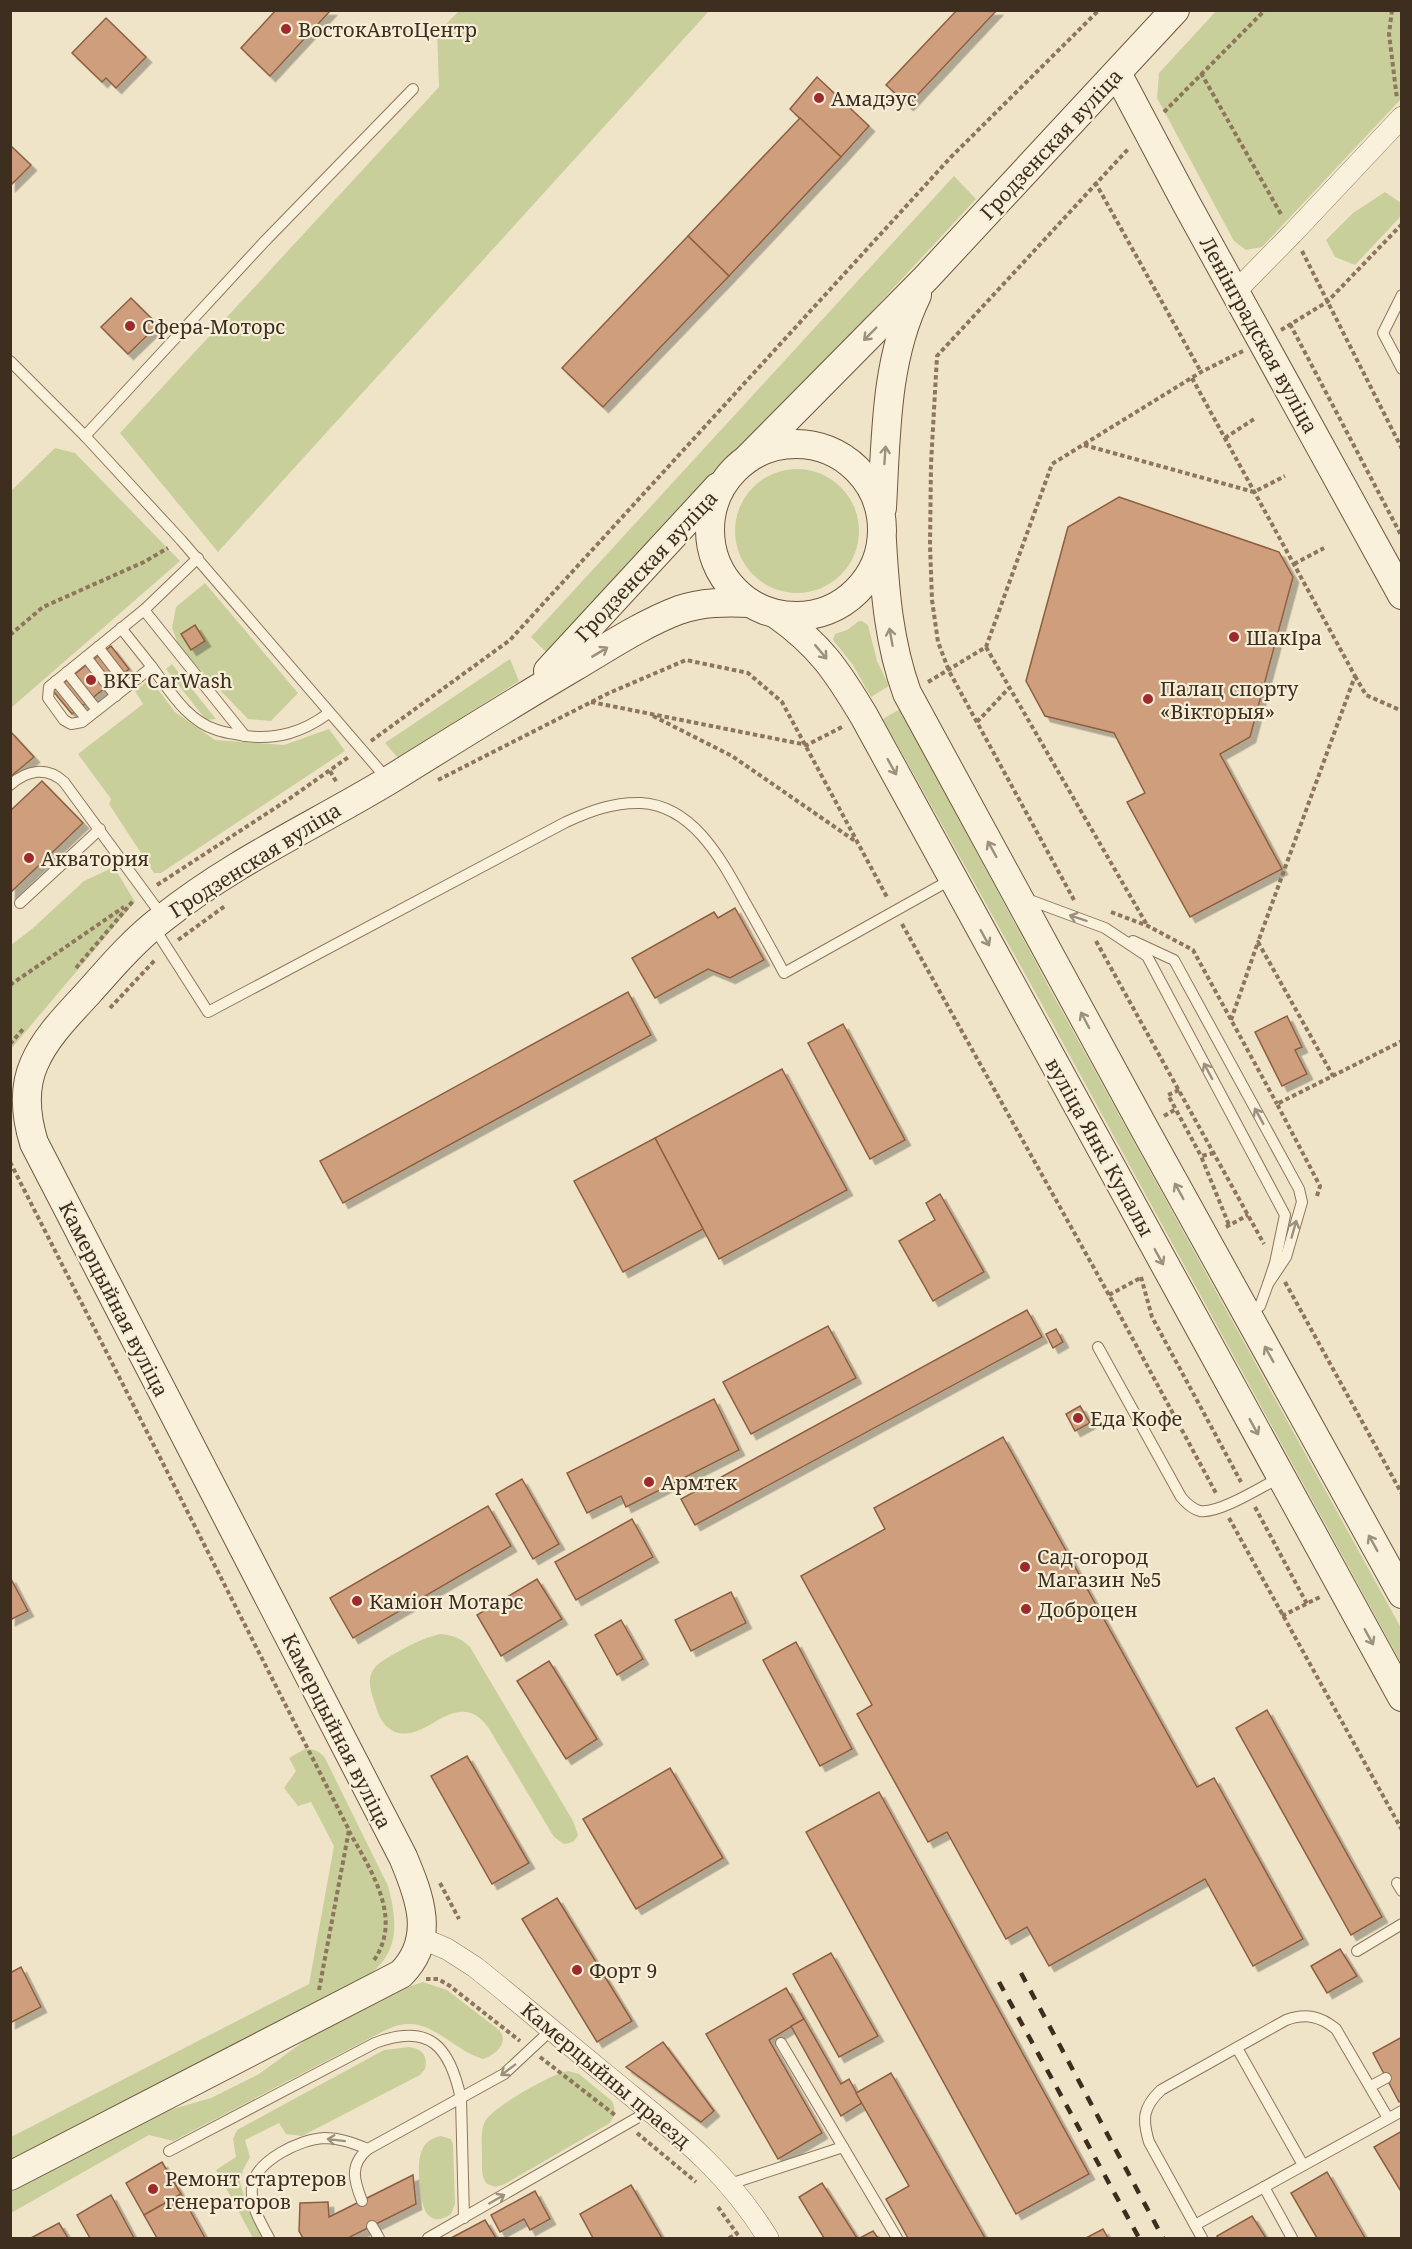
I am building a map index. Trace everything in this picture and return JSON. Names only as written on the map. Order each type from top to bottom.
[{"type":"main road","name":"Гродзенская вуліца","points":[[748,458],[926,278],[1175,10]]},
{"type":"main road","name":"Ленінградская вуліца","points":[[1117,73],[1401,595]]},
{"type":"main road","name":"Гродзенская вуліца","points":[[881,513],[887,424],[895,360],[911,307],[926,278]]},
{"type":"main road","points":[[882,541],[874,568],[857,592],[833,608],[805,616],[776,614],[750,603],[729,584],[715,559],[710,531],[714,503],[727,478],[748,458],[770,448],[794,443],[818,446],[840,455],[859,470],[873,490],[881,513],[891,638],[907,693],[1401,1594]]},
{"type":"main road","name":"Гродзенская вуліца","points":[[513,703],[548,672],[727,478]]},
{"type":"main road","name":"Гродзенская вуліца","points":[[23,1097],[33,1065],[54,1031],[109,970],[262,851],[388,781],[626,636],[671,614],[702,604],[750,603]]},
{"type":"main road","name":"вуліца Янкі Купалы","points":[[776,614],[815,645],[834,668],[864,716],[1401,1697]]},
{"type":"main road","name":"Камерцыйная вуліца","points":[[10,2176],[401,1974],[417,1953],[421,1938],[419,1900],[403,1857],[34,1143],[23,1097]]},
{"type":"street","points":[[1235,292],[1292,234],[1400,112]]},
{"type":"street","name":"Камерцыйны праезд","points":[[421,1938],[447,1949],[475,1967],[700,2153],[730,2184],[768,2238]]},
{"type":"lane","points":[[85,436],[265,241],[413,88]]},
{"type":"lane","points":[[1401,296],[1383,333],[1401,369]]},
{"type":"lane","points":[[10,361],[85,436],[198,558],[388,781]]},
{"type":"lane","points":[[152,667],[116,696],[75,724],[64,720],[48,698],[49,687],[144,610],[198,558]]},
{"type":"lane","points":[[144,610],[245,736]]},
{"type":"lane","points":[[122,628],[179,703],[197,721],[218,731],[265,738],[286,735],[309,727],[329,713]]},
{"type":"lane","points":[[98,647],[128,686]]},
{"type":"lane","points":[[86,657],[116,696]]},
{"type":"lane","points":[[67,672],[97,710]]},
{"type":"lane","points":[[56,681],[86,718]]},
{"type":"lane","points":[[10,785],[32,772],[50,772],[58,776],[145,893],[161,930],[208,1012],[566,822],[603,807],[623,803],[643,803],[666,808],[688,822],[707,840],[725,865],[784,973],[952,879]]},
{"type":"lane","points":[[20,903],[100,830]]},
{"type":"lane","points":[[1015,890],[1027,899],[1105,928],[1174,960],[1299,1189],[1302,1202],[1286,1257],[1276,1266]]},
{"type":"lane","points":[[1105,928],[1147,956],[1285,1215],[1276,1266],[1260,1306],[1248,1316]]},
{"type":"lane","points":[[1098,1347],[1180,1497],[1190,1506],[1201,1511],[1213,1510],[1281,1476]]},
{"type":"lane","points":[[1357,1951],[1401,1924]]},
{"type":"lane","points":[[1202,2238],[1149,2142],[1145,2129],[1145,2114],[1150,2100],[1161,2090],[1286,2020],[1299,2016],[1312,2016],[1325,2020],[1336,2029],[1388,2118]]},
{"type":"lane","points":[[362,2201],[356,2187],[354,2169],[357,2161],[368,2149],[504,2074],[551,2030]]},
{"type":"lane","points":[[169,2151],[375,2043],[403,2035],[417,2035],[428,2038],[438,2046],[453,2068],[461,2099],[464,2218]]},
{"type":"lane","points":[[781,2043],[897,2238]]},
{"type":"lane","points":[[1236,2048],[1303,2165]]},
{"type":"lane","points":[[1371,2086],[1386,2078]]},
{"type":"lane","points":[[428,2238],[649,2110]]},
{"type":"lane","points":[[1195,2225],[1401,2111]]},
{"type":"lane","points":[[269,2238],[252,2199],[252,2187],[259,2169],[290,2148],[309,2140],[336,2139],[368,2149]]},
{"type":"lane","points":[[730,2184],[843,2147]]},
{"type":"lane","points":[[1264,2187],[1292,2238]]},
{"type":"lane","points":[[372,2226],[379,2238]]},
{"type":"path","points":[[145,893],[290,799],[510,640],[951,157],[1099,10]]},
{"type":"path","points":[[1265,10],[1095,182],[937,356],[931,464],[931,578],[938,642],[949,671],[1401,1494]]},
{"type":"path","points":[[1392,10],[1389,34],[1400,112]]},
{"type":"path","points":[[1201,73],[1292,234],[1401,448]]},
{"type":"path","points":[[949,671],[986,647],[1052,464],[1201,372],[1095,182]]},
{"type":"path","points":[[1327,302],[1401,224]]},
{"type":"path","points":[[1290,324],[1401,537]]},
{"type":"path","points":[[1192,378],[1366,695],[1401,711]]},
{"type":"path","points":[[1225,438],[1254,419]]},
{"type":"path","points":[[1083,445],[1254,492],[1285,476]]},
{"type":"path","points":[[10,635],[43,607],[144,562],[181,540]]},
{"type":"path","points":[[1294,564],[1324,548]]},
{"type":"path","points":[[986,647],[1148,926]]},
{"type":"path","points":[[433,783],[591,702],[686,660],[748,674],[782,702],[1401,1830]]},
{"type":"path","points":[[1231,1021],[1355,676]]},
{"type":"path","points":[[977,722],[1009,688]]},
{"type":"path","points":[[591,702],[807,746]]},
{"type":"path","points":[[647,713],[732,756],[859,844]]},
{"type":"path","points":[[105,1012],[161,930],[231,901]]},
{"type":"path","points":[[10,984],[129,903]]},
{"type":"path","points":[[1258,942],[1333,1076]]},
{"type":"path","points":[[1317,1197],[1320,1186],[1277,1104],[1401,1041]]},
{"type":"path","points":[[1179,1089],[1168,1095],[1201,1156],[1229,1226]]},
{"type":"path","points":[[1201,1156],[1214,1153]]},
{"type":"path","points":[[10,1162],[381,1889],[386,1917],[383,1942],[371,1963]]},
{"type":"path","points":[[1141,1277],[1152,1317],[1307,1604]]},
{"type":"path","points":[[1289,1289],[1292,1277]]},
{"type":"path","points":[[1282,1616],[1341,1586]]},
{"type":"path","points":[[328,1992],[318,1997],[349,1830]]},
{"type":"path","points":[[626,2124],[697,2183]]},
{"type":"path","points":[[712,2199],[740,2238]]},
{"type":"path","points":[[729,2238],[738,2234]]},
{"type":"green space","points":[[1217,10],[1401,11],[1401,99],[1262,247],[1246,250],[1234,241],[1157,98],[1159,73]]},
{"type":"green space","points":[[459,11],[709,11],[218,552],[120,433],[439,87],[437,33]]},
{"type":"green space","points":[[954,176],[976,199],[549,655],[531,637]]},
{"type":"green space","points":[[1385,192],[1401,203],[1401,216],[1355,265],[1335,257],[1326,240],[1353,213]]},
{"type":"green space","points":[[55,448],[75,453],[180,561],[11,708],[11,491]]},
{"type":"green space","points":[[797,469],[821,474],[841,487],[854,507],[859,531],[854,555],[841,575],[821,588],[797,593],[773,588],[753,575],[740,555],[735,531],[740,507],[753,487],[773,474]]},
{"type":"green space","points":[[205,583],[298,693],[271,721],[248,719],[180,649],[172,628],[176,607]]},
{"type":"green space","points":[[859,621],[868,625],[877,661],[889,686],[871,697],[853,665],[833,640],[835,634],[847,630]]},
{"type":"green space","points":[[510,659],[519,681],[398,758],[385,743]]},
{"type":"green space","points":[[172,664],[216,719],[206,720],[166,669]]},
{"type":"green space","points":[[150,679],[175,712],[215,740],[284,745],[329,729],[345,751],[161,873],[154,873],[109,804],[111,799],[78,754],[143,704],[135,691]]},
{"type":"green space","points":[[900,709],[1051,991],[1401,1628],[1401,1663],[1039,999],[883,719]]},
{"type":"green space","points":[[114,867],[135,902],[11,1049],[11,945],[32,929],[84,881]]},
{"type":"green space","points":[[440,1634],[456,1637],[470,1647],[573,1821],[578,1835],[572,1842],[564,1844],[554,1837],[488,1727],[476,1715],[457,1712],[412,1733],[403,1734],[393,1731],[381,1720],[370,1687],[373,1670],[383,1661],[406,1648]]},
{"type":"green space","points":[[305,1749],[317,1751],[325,1758],[388,1886],[394,1913],[394,1925],[393,1937],[385,1959],[365,1978],[11,2164],[11,2137],[309,1984],[334,1846],[311,1802],[298,1806],[284,1788],[296,1771],[289,1758]]},
{"type":"green space","points":[[423,1982],[447,1990],[499,2030],[503,2039],[500,2048],[483,2059],[422,2026],[412,2024],[393,2027],[173,2141],[149,2135],[11,2213],[11,2192],[166,2111],[211,2098],[259,2074],[307,2039],[396,1991]]},
{"type":"green space","points":[[409,2047],[418,2049],[425,2057],[425,2069],[420,2075],[302,2136],[286,2134],[279,2123],[245,2140],[250,2157],[243,2170],[240,2183],[246,2201],[265,2238],[253,2238],[216,2170],[236,2157],[233,2139],[237,2130],[384,2050]]},
{"type":"green space","points":[[568,2071],[579,2074],[612,2101],[614,2112],[610,2123],[505,2184],[496,2187],[487,2184],[482,2168],[482,2134],[485,2121],[499,2108],[523,2092]]},
{"type":"green space","points":[[441,2136],[451,2139],[453,2144],[455,2204],[451,2214],[436,2219],[430,2217],[424,2207],[419,2162],[427,2143]]},
{"type":"building","name":"ВостокАвтоЦентр","points":[[276,10],[331,10],[270,76],[241,48]]},
{"type":"building","points":[[957,10],[997,10],[908,105],[886,85]]},
{"type":"building","points":[[106,18],[146,57],[116,88],[106,78],[102,82],[72,53]]},
{"type":"building","points":[[817,77],[869,126],[841,157],[790,109]]},
{"type":"building","points":[[800,118],[841,157],[729,276],[688,236]]},
{"type":"building","points":[[10,145],[31,165],[10,186]]},
{"type":"building","points":[[688,236],[729,276],[603,407],[562,368]]},
{"type":"building","name":"Сфера-Моторс","points":[[131,298],[158,325],[128,354],[101,327]]},
{"type":"building","name":"Палац спорту «Вікторыя»","points":[[1119,497],[1279,552],[1293,577],[1250,737],[1220,754],[1282,869],[1190,917],[1127,802],[1145,793],[1114,733],[1045,716],[1026,681],[1068,527]]},
{"type":"building","points":[[195,625],[205,641],[191,650],[181,634]]},
{"type":"building","name":"BKF CarWash","points":[[111,646],[129,669],[72,714],[53,691]]},
{"type":"building","points":[[10,731],[34,757],[10,777]]},
{"type":"building","name":"Акватория","points":[[42,781],[83,823],[10,893],[10,811]]},
{"type":"building","points":[[735,908],[764,960],[730,978],[708,969],[655,998],[632,958],[714,912],[718,918]]},
{"type":"building","points":[[628,992],[651,1035],[343,1203],[320,1161]]},
{"type":"building","points":[[1287,1016],[1302,1047],[1295,1050],[1307,1074],[1282,1086],[1255,1032]]},
{"type":"building","points":[[843,1024],[905,1140],[870,1159],[808,1043]]},
{"type":"building","points":[[782,1069],[847,1190],[719,1259],[655,1138]]},
{"type":"building","points":[[655,1138],[703,1229],[623,1272],[574,1181]]},
{"type":"building","points":[[940,1194],[984,1272],[933,1301],[899,1241],[935,1220],[926,1203]]},
{"type":"building","points":[[1027,1310],[1042,1337],[695,1525],[681,1499]]},
{"type":"building","points":[[828,1326],[856,1378],[751,1434],[723,1382]]},
{"type":"building","points":[[1056,1329],[1063,1342],[1053,1348],[1046,1334]]},
{"type":"building","points":[[714,1399],[739,1450],[626,1507],[621,1496],[587,1513],[567,1473]]},
{"type":"building","name":"Еда Кофе","points":[[1080,1406],[1090,1423],[1075,1431],[1066,1414]]},
{"type":"building","points":[[1003,1437],[1197,1787],[1214,1778],[1303,1939],[1253,1966],[1205,1879],[1049,1966],[1027,1927],[1006,1939],[947,1832],[928,1842],[857,1714],[872,1705],[801,1576],[885,1529],[874,1508]]},
{"type":"building","points":[[522,1479],[559,1544],[533,1559],[496,1494]]},
{"type":"building","points":[[488,1506],[511,1546],[353,1638],[330,1598]]},
{"type":"building","points":[[632,1519],[653,1557],[576,1600],[555,1562]]},
{"type":"building","points":[[10,1577],[28,1611],[10,1620]]},
{"type":"building","points":[[537,1579],[562,1619],[501,1656],[477,1615]]},
{"type":"building","points":[[731,1592],[746,1623],[691,1651],[675,1620]]},
{"type":"building","points":[[621,1620],[643,1659],[617,1675],[595,1635]]},
{"type":"building","points":[[796,1642],[852,1749],[820,1766],[763,1660]]},
{"type":"building","points":[[549,1661],[597,1739],[566,1759],[517,1681]]},
{"type":"building","points":[[1267,1710],[1382,1917],[1351,1935],[1236,1728]]},
{"type":"building","points":[[467,1756],[529,1863],[492,1884],[431,1776]]},
{"type":"building","points":[[670,1768],[723,1858],[636,1909],[583,1819]]},
{"type":"building","points":[[879,1792],[1089,2174],[1016,2214],[806,1832]]},
{"type":"building","name":"Форт 9","points":[[557,1898],[632,2021],[597,2042],[522,1919]]},
{"type":"building","points":[[1340,1949],[1357,1976],[1327,1993],[1311,1966]]},
{"type":"building","points":[[831,1953],[878,2036],[839,2057],[793,1974]]},
{"type":"building","points":[[21,1967],[41,2007],[10,2023],[10,1973]]},
{"type":"building","points":[[786,1988],[804,2019],[769,2040],[822,2133],[778,2159],[706,2034]]},
{"type":"building","points":[[804,2019],[841,2084],[849,2079],[862,2103],[841,2116],[791,2026]]},
{"type":"building","points":[[1402,2037],[1402,2100],[1399,2102],[1373,2053]]},
{"type":"building","points":[[663,2042],[714,2111],[701,2122],[626,2067]]},
{"type":"building","points":[[891,2073],[985,2238],[908,2238],[886,2199],[909,2186],[856,2093]]},
{"type":"building","points":[[1402,2131],[1402,2193],[1374,2147]]},
{"type":"building","name":"Ремонт стартеров генераторов","points":[[162,2162],[181,2194],[144,2215],[126,2183]]},
{"type":"building","points":[[1327,2172],[1365,2238],[1317,2238],[1291,2193]]},
{"type":"building","points":[[413,2175],[416,2204],[348,2238],[303,2238],[299,2231],[300,2203],[328,2202],[329,2217]]},
{"type":"building","points":[[822,2183],[857,2238],[824,2238],[799,2197]]},
{"type":"building","points":[[631,2185],[662,2238],[593,2238],[580,2214]]},
{"type":"building","points":[[535,2191],[550,2219],[530,2230],[524,2219],[500,2232],[491,2215]]},
{"type":"building","points":[[181,2194],[205,2238],[157,2238],[144,2215]]},
{"type":"building","points":[[111,2195],[134,2238],[90,2238],[77,2215]]},
{"type":"building","points":[[1252,2216],[1266,2238],[1218,2238],[1217,2236]]},
{"type":"building","points":[[485,2220],[496,2238],[451,2238]]},
{"type":"building","points":[[59,2223],[68,2238],[31,2238]]},
{"type":"building","points":[[1103,2229],[1108,2238],[1086,2238]]},
{"type":"building","points":[[873,2231],[878,2238],[860,2238]]},
{"type":"railway","points":[[1021,1973],[1163,2238]]},
{"type":"railway","points":[[999,1982],[1139,2238]]},
{"type":"place","name":"ВостокАвтоЦентр","points":[[286,29]]},
{"type":"place","name":"Амадэус","points":[[819,98]]},
{"type":"place","name":"Сфера-Моторс","points":[[130,326]]},
{"type":"place","name":"ШакІра","points":[[1234,637]]},
{"type":"place","name":"BKF CarWash","points":[[91,680]]},
{"type":"place","name":"Палац спорту «Вікторыя»","points":[[1148,699]]},
{"type":"place","name":"Акватория","points":[[29,858]]},
{"type":"place","name":"Еда Кофе","points":[[1078,1418]]},
{"type":"place","name":"Армтек","points":[[649,1482]]},
{"type":"place","name":"Сад-огород Магазин №5","points":[[1025,1567]]},
{"type":"place","name":"Каміон Мотарс","points":[[357,1601]]},
{"type":"place","name":"Доброцен","points":[[1026,1609]]},
{"type":"place","name":"Форт 9","points":[[577,1970]]},
{"type":"place","name":"Ремонт стартеров генераторов","points":[[153,2189]]}]
